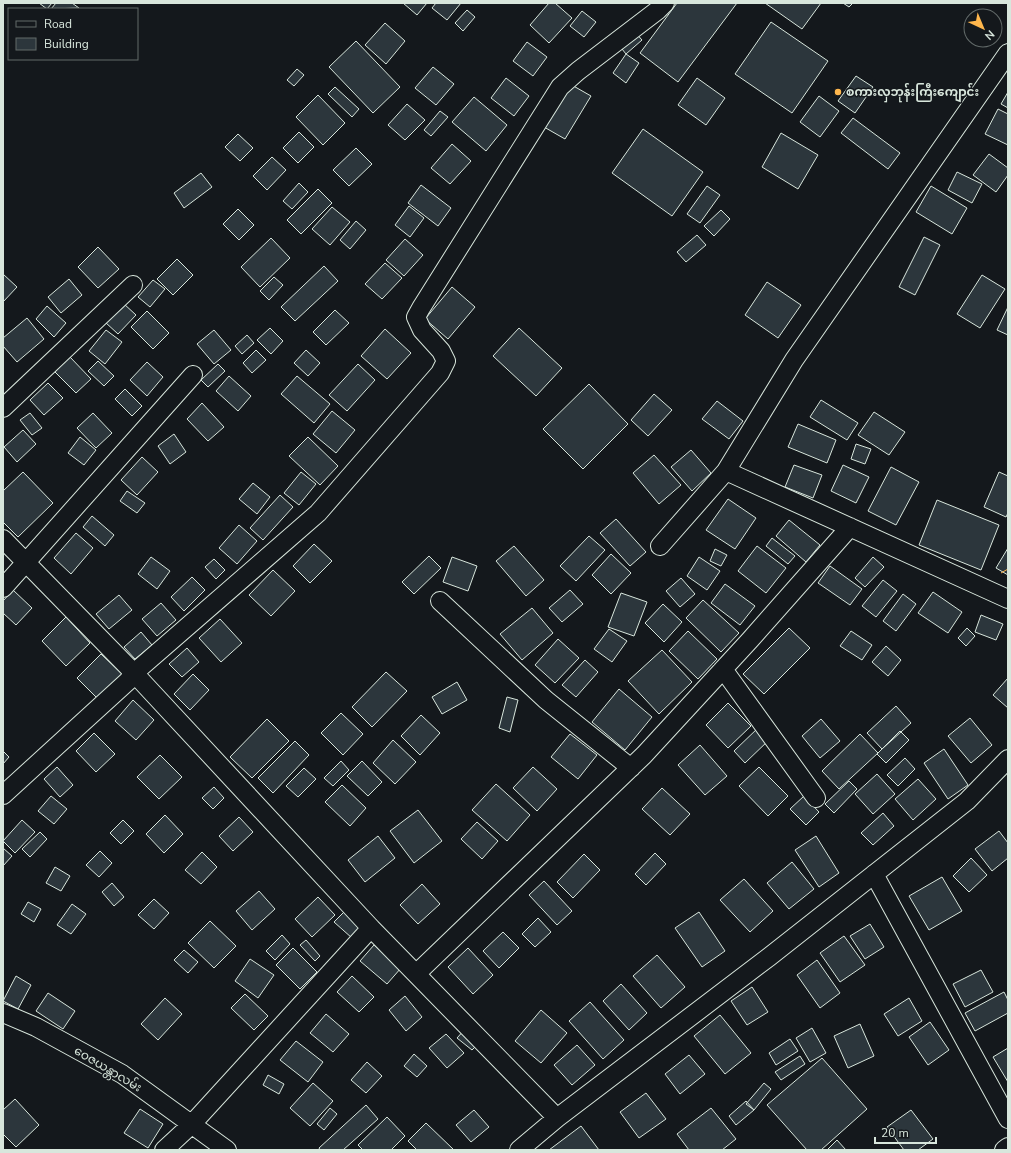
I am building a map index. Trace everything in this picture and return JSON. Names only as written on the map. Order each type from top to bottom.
[{"type":"street","points":[[3,796],[128,681],[134,673],[318,513],[440,373],[446,361],[441,351],[422,330],[416,317],[421,308],[560,87],[578,71],[658,10],[665,3]]},
{"type":"street","points":[[660,546],[726,471],[794,360],[1008,53]]},
{"type":"street","points":[[3,408],[132,284]]},
{"type":"street","points":[[3,588],[193,374]]},
{"type":"street","points":[[726,471],[1008,599]]},
{"type":"street","points":[[416,974],[631,768],[723,669],[850,527]]},
{"type":"street","points":[[3,539],[134,673],[371,928],[557,1118]]},
{"type":"street","points":[[440,601],[546,700],[631,768]]},
{"type":"street","points":[[723,669],[816,798]]},
{"type":"street","points":[[519,1150],[557,1118],[769,957],[967,801],[1008,759]]},
{"type":"street","points":[[874,874],[1008,1119]]},
{"type":"street","points":[[164,1150],[192,1125],[371,928]]},
{"type":"street","name":"ဝေဇယန္တာလမ်း","points":[[3,1013],[36,1027],[122,1074],[227,1150]]},
{"type":"street","points":[[1004,1150],[1008,1147]]},
{"type":"building","points":[[39,3],[52,3],[48,8]]},
{"type":"building","points":[[56,3],[72,3],[79,8],[52,8]]},
{"type":"building","points":[[403,3],[427,3],[417,15]]},
{"type":"building","points":[[436,3],[461,3],[447,20],[432,8]]},
{"type":"building","points":[[549,3],[555,3],[572,18],[549,43],[530,25]]},
{"type":"building","points":[[677,3],[737,3],[678,82],[640,53]]},
{"type":"building","points":[[765,3],[821,3],[802,29]]},
{"type":"building","points":[[843,3],[853,3],[849,7]]},
{"type":"building","points":[[467,10],[475,17],[463,31],[455,23]]},
{"type":"building","points":[[582,11],[596,22],[584,37],[570,26]]},
{"type":"building","points":[[771,22],[828,61],[792,113],[735,74]]},
{"type":"building","points":[[385,23],[405,41],[386,64],[365,45]]},
{"type":"building","points":[[634,31],[642,40],[626,54],[618,44]]},
{"type":"building","points":[[356,41],[400,87],[373,113],[329,67]]},
{"type":"building","points":[[527,42],[547,57],[533,76],[513,61]]},
{"type":"building","points":[[626,54],[639,63],[626,83],[613,73]]},
{"type":"building","points":[[433,67],[454,84],[436,105],[415,88]]},
{"type":"building","points":[[297,69],[304,75],[294,86],[287,80]]},
{"type":"building","points":[[856,76],[873,87],[855,113],[838,101]]},
{"type":"building","points":[[506,78],[529,96],[514,116],[491,98]]},
{"type":"building","points":[[697,78],[725,98],[706,125],[678,105]]},
{"type":"building","points":[[570,84],[591,96],[565,139],[544,127]]},
{"type":"building","points":[[335,87],[359,109],[352,117],[328,94]]},
{"type":"building","points":[[1008,92],[1008,108],[1001,104]]},
{"type":"building","points":[[318,95],[345,123],[323,145],[296,117]]},
{"type":"building","points":[[819,96],[839,111],[820,137],[800,122]]},
{"type":"building","points":[[474,97],[507,125],[486,151],[452,122]]},
{"type":"building","points":[[407,104],[425,120],[405,140],[388,125]]},
{"type":"building","points":[[998,109],[1008,114],[1008,145],[985,134]]},
{"type":"building","points":[[440,111],[448,117],[431,136],[424,130]]},
{"type":"building","points":[[853,118],[900,153],[888,169],[841,133]]},
{"type":"building","points":[[643,129],[703,172],[672,216],[612,173]]},
{"type":"building","points":[[299,132],[314,147],[298,163],[283,148]]},
{"type":"building","points":[[781,133],[818,155],[798,189],[762,167]]},
{"type":"building","points":[[238,134],[253,148],[240,161],[225,147]]},
{"type":"building","points":[[452,144],[471,161],[450,184],[431,168]]},
{"type":"building","points":[[356,148],[372,164],[349,186],[333,170]]},
{"type":"building","points":[[989,154],[1008,168],[1008,175],[996,192],[973,175]]},
{"type":"building","points":[[272,157],[286,170],[267,190],[253,176]]},
{"type":"building","points":[[957,172],[982,184],[972,203],[948,190]]},
{"type":"building","points":[[201,173],[212,187],[184,208],[174,193]]},
{"type":"building","points":[[299,183],[308,192],[292,209],[283,201]]},
{"type":"building","points":[[421,185],[451,208],[438,226],[408,203]]},
{"type":"building","points":[[707,186],[720,195],[700,223],[687,214]]},
{"type":"building","points":[[931,186],[967,208],[952,234],[916,212]]},
{"type":"building","points":[[318,189],[332,203],[301,234],[287,220]]},
{"type":"building","points":[[409,206],[424,218],[410,237],[395,225]]},
{"type":"building","points":[[332,207],[350,222],[330,245],[312,229]]},
{"type":"building","points":[[238,209],[254,225],[239,240],[223,224]]},
{"type":"building","points":[[721,210],[730,219],[714,236],[704,226]]},
{"type":"building","points":[[356,221],[366,230],[350,249],[340,240]]},
{"type":"building","points":[[697,235],[706,245],[686,262],[677,252]]},
{"type":"building","points":[[924,237],[940,245],[915,295],[899,287]]},
{"type":"building","points":[[271,238],[290,258],[260,287],[241,267]]},
{"type":"building","points":[[405,239],[423,255],[404,276],[386,260]]},
{"type":"building","points":[[98,247],[119,269],[98,288],[78,267]]},
{"type":"building","points":[[177,259],[193,275],[173,295],[157,279]]},
{"type":"building","points":[[385,263],[402,278],[382,299],[365,284]]},
{"type":"building","points":[[324,266],[338,281],[295,321],[281,307]]},
{"type":"building","points":[[3,274],[17,287],[3,302]]},
{"type":"building","points":[[982,275],[1005,289],[980,328],[957,314]]},
{"type":"building","points":[[274,277],[283,285],[269,300],[260,291]]},
{"type":"building","points":[[69,279],[82,295],[61,313],[48,297]]},
{"type":"building","points":[[153,280],[165,289],[150,307],[138,297]]},
{"type":"building","points":[[767,282],[801,305],[778,338],[745,315]]},
{"type":"building","points":[[452,287],[475,307],[448,339],[425,319]]},
{"type":"building","points":[[123,303],[136,315],[118,334],[105,322]]},
{"type":"building","points":[[47,306],[66,323],[54,337],[36,319]]},
{"type":"building","points":[[1008,307],[1008,335],[997,330]]},
{"type":"building","points":[[335,310],[349,323],[326,345],[313,332]]},
{"type":"building","points":[[147,311],[169,333],[153,349],[131,327]]},
{"type":"building","points":[[27,318],[44,339],[17,362],[3,346],[3,338]]},
{"type":"building","points":[[270,328],[283,341],[271,354],[257,340]]},
{"type":"building","points":[[519,328],[562,368],[536,396],[493,356]]},
{"type":"building","points":[[385,329],[411,353],[387,379],[361,356]]},
{"type":"building","points":[[106,330],[122,342],[105,364],[89,351]]},
{"type":"building","points":[[214,330],[231,350],[214,364],[197,344]]},
{"type":"building","points":[[247,335],[254,343],[242,354],[235,346]]},
{"type":"building","points":[[256,350],[266,360],[252,373],[243,363]]},
{"type":"building","points":[[306,350],[320,363],[308,376],[294,363]]},
{"type":"building","points":[[70,357],[91,379],[76,393],[55,372]]},
{"type":"building","points":[[98,361],[114,376],[104,386],[88,371]]},
{"type":"building","points":[[147,362],[163,377],[147,396],[130,380]]},
{"type":"building","points":[[218,364],[225,371],[208,387],[201,380]]},
{"type":"building","points":[[358,364],[375,380],[347,411],[329,395]]},
{"type":"building","points":[[229,376],[251,396],[238,411],[216,391]]},
{"type":"building","points":[[297,376],[330,404],[314,423],[281,394]]},
{"type":"building","points":[[48,383],[63,398],[44,415],[30,400]]},
{"type":"building","points":[[589,384],[628,424],[583,469],[543,429]]},
{"type":"building","points":[[125,389],[142,406],[132,416],[115,399]]},
{"type":"building","points":[[654,394],[672,410],[648,436],[631,420]]},
{"type":"building","points":[[821,400],[858,423],[847,440],[810,417]]},
{"type":"building","points":[[717,401],[743,421],[729,439],[702,419]]},
{"type":"building","points":[[202,403],[224,427],[208,441],[187,419]]},
{"type":"building","points":[[332,411],[355,430],[336,453],[313,434]]},
{"type":"building","points":[[874,412],[905,432],[889,455],[858,435]]},
{"type":"building","points":[[30,413],[42,428],[32,435],[20,420]]},
{"type":"building","points":[[93,413],[112,433],[96,448],[77,428]]},
{"type":"building","points":[[798,424],[836,440],[827,463],[788,447]]},
{"type":"building","points":[[23,430],[36,444],[17,462],[4,447]]},
{"type":"building","points":[[174,434],[186,452],[170,464],[158,446]]},
{"type":"building","points":[[80,437],[96,450],[84,465],[68,453]]},
{"type":"building","points":[[308,437],[338,466],[320,485],[289,456]]},
{"type":"building","points":[[856,444],[871,449],[865,464],[851,459]]},
{"type":"building","points":[[691,450],[711,473],[692,491],[671,467]]},
{"type":"building","points":[[654,455],[681,485],[659,504],[633,473]]},
{"type":"building","points":[[142,457],[158,472],[137,495],[121,480]]},
{"type":"building","points":[[794,465],[822,475],[813,498],[785,487]]},
{"type":"building","points":[[843,465],[869,477],[856,503],[831,491]]},
{"type":"building","points":[[891,467],[919,482],[896,525],[868,511]]},
{"type":"building","points":[[23,472],[53,503],[18,537],[3,522],[3,491]]},
{"type":"building","points":[[301,472],[316,484],[299,505],[284,493]]},
{"type":"building","points":[[999,472],[1008,476],[1008,513],[1006,517],[984,507]]},
{"type":"building","points":[[253,483],[270,497],[257,514],[239,499]]},
{"type":"building","points":[[127,491],[145,503],[137,513],[120,501]]},
{"type":"building","points":[[280,495],[293,507],[263,540],[250,528]]},
{"type":"building","points":[[728,499],[756,518],[735,549],[706,530]]},
{"type":"building","points":[[937,500],[999,525],[981,570],[919,545]]},
{"type":"building","points":[[92,516],[114,535],[105,546],[83,527]]},
{"type":"building","points":[[616,519],[646,552],[630,566],[600,533]]},
{"type":"building","points":[[789,520],[820,545],[806,562],[776,536]]},
{"type":"building","points":[[239,525],[257,541],[237,564],[219,548]]},
{"type":"building","points":[[76,533],[93,548],[71,574],[54,558]]},
{"type":"building","points":[[589,536],[605,550],[576,581],[560,566]]},
{"type":"building","points":[[772,538],[795,556],[788,564],[766,546]]},
{"type":"building","points":[[314,544],[332,561],[310,583],[293,566]]},
{"type":"building","points":[[514,546],[544,580],[526,596],[496,561]]},
{"type":"building","points":[[757,546],[786,568],[766,593],[738,571]]},
{"type":"building","points":[[1008,548],[1008,575],[996,568]]},
{"type":"building","points":[[715,549],[727,555],[721,566],[710,561]]},
{"type":"building","points":[[611,554],[631,573],[611,594],[592,575]]},
{"type":"building","points":[[429,556],[441,568],[414,594],[402,582]]},
{"type":"building","points":[[151,557],[170,571],[157,589],[138,574]]},
{"type":"building","points":[[452,557],[477,566],[468,591],[443,582]]},
{"type":"building","points":[[699,557],[720,571],[707,590],[687,576]]},
{"type":"building","points":[[873,557],[884,567],[865,587],[855,578]]},
{"type":"building","points":[[214,559],[225,570],[216,579],[205,567]]},
{"type":"building","points":[[830,566],[862,589],[850,605],[818,583]]},
{"type":"building","points":[[273,570],[295,591],[271,616],[249,595]]},
{"type":"building","points":[[192,577],[205,590],[184,611],[171,597]]},
{"type":"building","points":[[681,578],[695,594],[680,607],[666,591]]},
{"type":"building","points":[[883,580],[897,591],[876,617],[862,606]]},
{"type":"building","points":[[725,584],[755,606],[740,625],[711,603]]},
{"type":"building","points":[[13,590],[32,608],[16,625],[3,613],[3,601]]},
{"type":"building","points":[[570,590],[583,604],[562,622],[549,608]]},
{"type":"building","points":[[933,592],[962,612],[948,633],[918,613]]},
{"type":"building","points":[[621,593],[647,602],[634,636],[608,627]]},
{"type":"building","points":[[903,594],[916,604],[896,631],[883,621]]},
{"type":"building","points":[[119,595],[132,610],[109,629],[96,614]]},
{"type":"building","points":[[703,600],[739,633],[721,652],[686,618]]},
{"type":"building","points":[[161,603],[176,620],[157,636],[142,619]]},
{"type":"building","points":[[663,604],[682,622],[664,642],[645,623]]},
{"type":"building","points":[[532,608],[553,633],[522,660],[500,634]]},
{"type":"building","points":[[981,615],[1003,624],[996,640],[975,632]]},
{"type":"building","points":[[66,617],[90,643],[66,666],[42,641]]},
{"type":"building","points":[[220,619],[242,643],[221,662],[199,638]]},
{"type":"building","points":[[789,628],[810,648],[764,694],[743,674]]},
{"type":"building","points":[[967,628],[975,636],[966,646],[958,638]]},
{"type":"building","points":[[609,629],[627,641],[612,662],[594,649]]},
{"type":"building","points":[[688,631],[717,659],[698,679],[669,651]]},
{"type":"building","points":[[851,631],[872,645],[862,660],[840,646]]},
{"type":"building","points":[[141,632],[152,645],[135,659],[124,647]]},
{"type":"building","points":[[558,639],[579,658],[555,683],[535,665]]},
{"type":"building","points":[[886,646],[901,660],[888,676],[872,662]]},
{"type":"building","points":[[187,648],[199,662],[182,677],[169,664]]},
{"type":"building","points":[[662,650],[692,682],[659,714],[628,681]]},
{"type":"building","points":[[101,654],[122,674],[98,699],[77,678]]},
{"type":"building","points":[[585,660],[598,672],[576,697],[562,685]]},
{"type":"building","points":[[386,672],[407,691],[372,727],[352,707]]},
{"type":"building","points":[[193,674],[209,690],[190,710],[174,694]]},
{"type":"building","points":[[1008,678],[1008,708],[993,695]]},
{"type":"building","points":[[457,682],[467,700],[442,714],[432,697]]},
{"type":"building","points":[[619,689],[652,717],[625,750],[592,722]]},
{"type":"building","points":[[507,697],[518,700],[510,732],[499,728]]},
{"type":"building","points":[[133,700],[154,720],[136,740],[115,721]]},
{"type":"building","points":[[728,703],[751,726],[728,748],[706,725]]},
{"type":"building","points":[[896,706],[911,723],[882,749],[867,733]]},
{"type":"building","points":[[341,713],[363,734],[343,755],[321,733]]},
{"type":"building","points":[[421,715],[440,733],[420,755],[401,736]]},
{"type":"building","points":[[970,718],[992,745],[971,763],[948,736]]},
{"type":"building","points":[[267,719],[289,741],[252,778],[230,757]]},
{"type":"building","points":[[821,719],[840,741],[820,758],[802,736]]},
{"type":"building","points":[[759,727],[770,739],[745,763],[734,751]]},
{"type":"building","points":[[900,731],[909,740],[886,763],[877,754]]},
{"type":"building","points":[[94,733],[115,754],[96,772],[76,751]]},
{"type":"building","points":[[570,734],[597,755],[578,779],[551,757]]},
{"type":"building","points":[[860,734],[878,753],[839,789],[822,771]]},
{"type":"building","points":[[393,740],[416,762],[395,784],[373,763]]},
{"type":"building","points":[[295,741],[309,755],[273,793],[258,778]]},
{"type":"building","points":[[700,745],[727,776],[705,795],[678,765]]},
{"type":"building","points":[[944,749],[968,785],[948,799],[924,763]]},
{"type":"building","points":[[3,751],[9,757],[3,764]]},
{"type":"building","points":[[160,755],[182,777],[159,799],[137,777]]},
{"type":"building","points":[[905,758],[915,769],[898,786],[887,775]]},
{"type":"building","points":[[341,761],[349,770],[333,786],[324,778]]},
{"type":"building","points":[[362,761],[382,782],[368,796],[347,776]]},
{"type":"building","points":[[57,767],[73,785],[60,797],[44,779]]},
{"type":"building","points":[[533,767],[557,789],[537,811],[513,788]]},
{"type":"building","points":[[759,767],[788,796],[768,816],[739,786]]},
{"type":"building","points":[[304,768],[316,779],[298,797],[286,786]]},
{"type":"building","points":[[877,774],[895,794],[873,814],[855,794]]},
{"type":"building","points":[[918,779],[936,799],[913,820],[895,799]]},
{"type":"building","points":[[849,781],[857,789],[834,813],[825,804]]},
{"type":"building","points":[[496,784],[530,815],[507,841],[472,810]]},
{"type":"building","points":[[342,785],[366,808],[350,826],[325,802]]},
{"type":"building","points":[[214,787],[224,798],[213,809],[202,798]]},
{"type":"building","points":[[662,788],[690,814],[670,835],[642,809]]},
{"type":"building","points":[[51,796],[67,809],[54,824],[38,811]]},
{"type":"building","points":[[804,796],[819,812],[806,825],[790,809]]},
{"type":"building","points":[[418,810],[442,841],[414,863],[390,831]]},
{"type":"building","points":[[883,813],[894,826],[873,845],[861,833]]},
{"type":"building","points":[[165,815],[183,834],[164,853],[146,834]]},
{"type":"building","points":[[239,817],[253,832],[233,851],[219,836]]},
{"type":"building","points":[[22,820],[35,832],[15,853],[3,841]]},
{"type":"building","points":[[123,820],[134,831],[121,844],[110,833]]},
{"type":"building","points":[[477,822],[498,841],[482,859],[461,839]]},
{"type":"building","points":[[999,831],[1008,843],[1008,858],[992,871],[975,849]]},
{"type":"building","points":[[40,832],[47,839],[30,857],[22,849]]},
{"type":"building","points":[[378,836],[395,858],[365,882],[348,860]]},
{"type":"building","points":[[816,836],[839,873],[819,887],[795,850]]},
{"type":"building","points":[[3,848],[12,856],[3,866]]},
{"type":"building","points":[[100,851],[112,863],[99,877],[86,865]]},
{"type":"building","points":[[202,852],[217,867],[201,884],[185,870]]},
{"type":"building","points":[[655,853],[666,864],[646,885],[635,874]]},
{"type":"building","points":[[584,854],[600,870],[573,898],[557,882]]},
{"type":"building","points":[[971,858],[987,875],[969,892],[953,876]]},
{"type":"building","points":[[792,862],[814,889],[789,909],[767,883]]},
{"type":"building","points":[[55,867],[70,876],[61,891],[46,883]]},
{"type":"building","points":[[942,877],[962,911],[929,930],[909,896]]},
{"type":"building","points":[[744,879],[773,911],[750,932],[720,900]]},
{"type":"building","points":[[544,881],[572,911],[557,925],[529,895]]},
{"type":"building","points":[[112,883],[124,897],[114,906],[102,892]]},
{"type":"building","points":[[422,884],[440,904],[418,924],[400,905]]},
{"type":"building","points":[[259,891],[275,909],[252,930],[236,911]]},
{"type":"building","points":[[318,897],[335,915],[312,937],[295,919]]},
{"type":"building","points":[[154,899],[169,913],[154,929],[138,915]]},
{"type":"building","points":[[28,902],[41,909],[34,922],[21,914]]},
{"type":"building","points":[[72,904],[86,914],[71,934],[57,925]]},
{"type":"building","points":[[346,910],[363,926],[352,938],[334,922]]},
{"type":"building","points":[[699,912],[725,951],[702,967],[675,928]]},
{"type":"building","points":[[538,918],[551,932],[535,947],[522,934]]},
{"type":"building","points":[[210,921],[236,946],[214,968],[188,943]]},
{"type":"building","points":[[870,924],[884,947],[865,959],[850,936]]},
{"type":"building","points":[[503,932],[519,948],[499,968],[483,951]]},
{"type":"building","points":[[282,935],[290,944],[275,960],[266,951]]},
{"type":"building","points":[[844,936],[865,965],[840,982],[820,953]]},
{"type":"building","points":[[306,940],[320,956],[315,961],[300,945]]},
{"type":"building","points":[[374,945],[401,968],[387,984],[360,961]]},
{"type":"building","points":[[293,948],[317,972],[300,989],[276,965]]},
{"type":"building","points":[[468,948],[493,975],[473,994],[448,967]]},
{"type":"building","points":[[184,950],[198,962],[188,973],[174,960]]},
{"type":"building","points":[[657,955],[685,987],[661,1008],[633,976]]},
{"type":"building","points":[[250,959],[274,975],[258,998],[235,981]]},
{"type":"building","points":[[817,960],[840,993],[820,1008],[797,975]]},
{"type":"building","points":[[981,970],[993,992],[965,1007],[953,984]]},
{"type":"building","points":[[16,976],[31,985],[18,1009],[3,1001]]},
{"type":"building","points":[[352,976],[374,997],[359,1012],[337,992]]},
{"type":"building","points":[[621,984],[647,1013],[629,1030],[603,1001]]},
{"type":"building","points":[[752,987],[768,1012],[747,1025],[731,1001]]},
{"type":"building","points":[[1004,992],[1008,1000],[1008,1013],[975,1031],[965,1013]]},
{"type":"building","points":[[48,993],[75,1011],[63,1029],[36,1011]]},
{"type":"building","points":[[245,994],[268,1016],[254,1030],[231,1008]]},
{"type":"building","points":[[405,996],[422,1017],[406,1031],[389,1010]]},
{"type":"building","points":[[165,998],[182,1014],[158,1040],[141,1024]]},
{"type":"building","points":[[909,998],[922,1021],[898,1036],[884,1014]]},
{"type":"building","points":[[590,1002],[624,1040],[603,1059],[569,1021]]},
{"type":"building","points":[[541,1010],[567,1033],[541,1063],[515,1041]]},
{"type":"building","points":[[326,1014],[349,1034],[333,1052],[310,1033]]},
{"type":"building","points":[[720,1015],[751,1053],[725,1074],[694,1036]]},
{"type":"building","points":[[930,1022],[949,1050],[928,1065],[909,1037]]},
{"type":"building","points":[[860,1024],[874,1056],[848,1068],[834,1036]]},
{"type":"building","points":[[466,1028],[481,1041],[472,1050],[457,1038]]},
{"type":"building","points":[[812,1028],[826,1053],[810,1062],[796,1038]]},
{"type":"building","points":[[446,1034],[464,1053],[447,1068],[429,1048]]},
{"type":"building","points":[[790,1039],[798,1051],[776,1065],[769,1053]]},
{"type":"building","points":[[296,1041],[323,1062],[308,1082],[280,1060]]},
{"type":"building","points":[[577,1045],[595,1065],[572,1085],[554,1065]]},
{"type":"building","points":[[1008,1048],[1008,1082],[993,1057]]},
{"type":"building","points":[[414,1054],[427,1066],[417,1077],[404,1066]]},
{"type":"building","points":[[689,1055],[705,1074],[680,1094],[665,1074]]},
{"type":"building","points":[[800,1056],[805,1064],[781,1080],[775,1072]]},
{"type":"building","points":[[822,1058],[867,1109],[821,1150],[807,1150],[767,1105]]},
{"type":"building","points":[[367,1062],[382,1076],[366,1093],[351,1080]]},
{"type":"building","points":[[268,1075],[284,1084],[279,1094],[263,1085]]},
{"type":"building","points":[[313,1083],[333,1101],[310,1126],[290,1108]]},
{"type":"building","points":[[764,1083],[771,1089],[754,1110],[746,1104]]},
{"type":"building","points":[[646,1093],[666,1119],[639,1138],[620,1112]]},
{"type":"building","points":[[15,1099],[39,1125],[16,1147],[3,1134],[3,1110]]},
{"type":"building","points":[[746,1101],[754,1110],[736,1125],[729,1116]]},
{"type":"building","points":[[366,1105],[378,1119],[343,1150],[320,1150],[319,1148]]},
{"type":"building","points":[[330,1108],[337,1114],[324,1130],[317,1124]]},
{"type":"building","points":[[711,1108],[736,1139],[722,1150],[689,1150],[677,1134]]},
{"type":"building","points":[[140,1109],[163,1124],[148,1148],[124,1133]]},
{"type":"building","points":[[474,1110],[489,1127],[471,1142],[456,1125]]},
{"type":"building","points":[[911,1110],[933,1139],[918,1150],[904,1150],[887,1127]]},
{"type":"building","points":[[387,1117],[405,1136],[391,1150],[363,1150],[358,1145]]},
{"type":"building","points":[[426,1123],[454,1150],[417,1150],[408,1141]]},
{"type":"building","points":[[581,1126],[599,1150],[549,1150]]},
{"type":"building","points":[[837,1140],[846,1150],[827,1150]]},
{"type":"power","points":[[1001,573],[1008,569]]},
{"type":"place","name":"စကားလှဘုန်းကြီးကျောင်း","points":[[838,92]]}]
